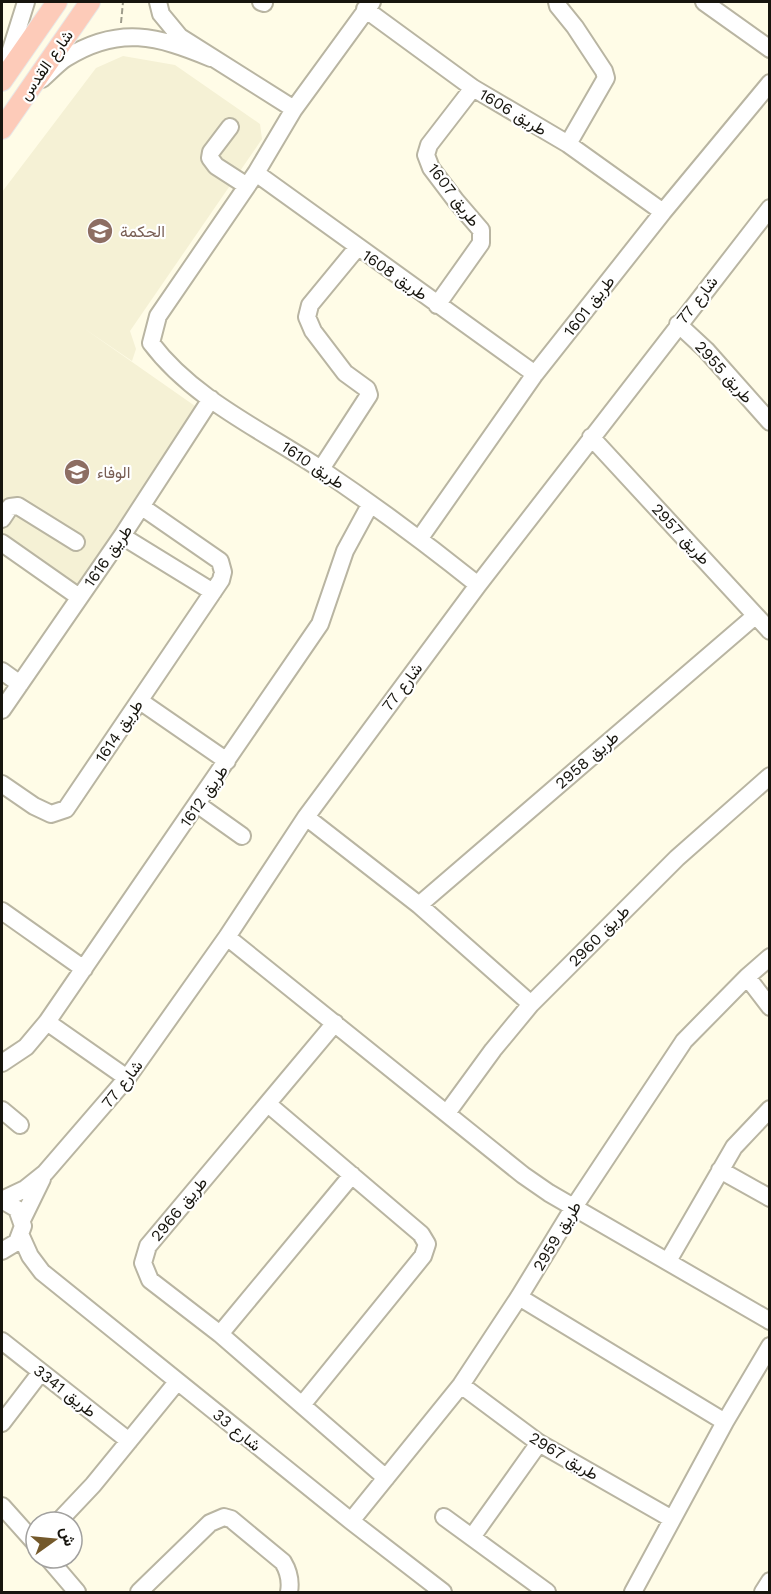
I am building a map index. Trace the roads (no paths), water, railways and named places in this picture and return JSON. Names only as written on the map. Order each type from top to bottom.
[{"type":"main road","name":"شارع القدس","points":[[2,81],[57,2]]},
{"type":"main road","name":"شارع القدس","points":[[2,129],[90,2]]},
{"type":"street","points":[[2,81],[26,2]]},
{"type":"street","points":[[158,2],[161,14],[180,37],[294,109]]},
{"type":"street","points":[[557,2],[604,71],[606,78],[568,144]]},
{"type":"street","points":[[704,2],[770,49]]},
{"type":"street","points":[[251,179],[294,109],[368,5]]},
{"type":"street","name":"طريق 1606","points":[[368,5],[473,88],[568,144],[663,212]]},
{"type":"street","points":[[25,95],[65,58],[103,39],[142,36],[176,43],[211,58]]},
{"type":"street","name":"طريق 1601","points":[[420,538],[535,374],[663,212],[770,83]]},
{"type":"street","name":"طريق 1607","points":[[437,305],[481,243],[481,230],[431,168],[426,155],[429,145],[473,88]]},
{"type":"street","name":"طريق 1608","points":[[230,127],[211,152],[210,158],[216,166],[251,179],[357,248],[535,374]]},
{"type":"street","name":"طريق 1610","points":[[251,179],[158,316],[151,343],[177,373],[211,399],[321,469],[420,538],[478,585]]},
{"type":"street","name":"شارع 77","points":[[2,1200],[25,1189],[45,1173],[127,1078],[227,937],[306,817],[478,585],[770,208]]},
{"type":"street","points":[[321,469],[369,395],[367,389],[345,373],[313,331],[306,317],[310,305],[357,248]]},
{"type":"street","name":"طريق 2955","points":[[678,324],[706,350],[770,422]]},
{"type":"street","name":"طريق 1616","points":[[2,710],[142,507],[211,399]]},
{"type":"street","name":"طريق 2957","points":[[591,437],[770,632]]},
{"type":"street","name":"طريق 1612","points":[[2,1063],[26,1047],[47,1022],[320,624],[345,550],[370,505]]},
{"type":"street","points":[[2,519],[10,507],[18,506],[76,542]]},
{"type":"street","name":"طريق 1614","points":[[2,784],[34,806],[51,814],[66,808],[223,576],[220,561],[142,507]]},
{"type":"street","points":[[122,536],[213,592]]},
{"type":"street","points":[[2,543],[79,597]]},
{"type":"street","name":"طريق 2958","points":[[419,905],[755,615]]},
{"type":"street","points":[[2,671],[20,684]]},
{"type":"street","points":[[140,701],[227,761]]},
{"type":"street","name":"طريق 2960","points":[[447,1113],[493,1050],[531,1004],[677,858],[770,776]]},
{"type":"street","points":[[197,804],[242,836]]},
{"type":"street","points":[[306,817],[419,905],[531,1004]]},
{"type":"street","points":[[2,911],[84,969]]},
{"type":"street","points":[[227,937],[506,1163],[574,1207],[770,1322]]},
{"type":"street","name":"طريق 2959","points":[[351,1521],[461,1385],[519,1297],[574,1207],[684,1041],[770,957]]},
{"type":"street","points":[[747,977],[770,1007]]},
{"type":"street","points":[[47,1022],[127,1078]]},
{"type":"street","name":"طريق 2966","points":[[335,1023],[148,1246],[143,1257],[144,1269],[150,1280],[220,1334],[386,1478]]},
{"type":"street","points":[[268,1104],[421,1234],[427,1245],[426,1251],[302,1405]]},
{"type":"street","points":[[668,1261],[734,1147],[770,1109]]},
{"type":"street","points":[[2,1110],[20,1125]]},
{"type":"street","points":[[720,1170],[770,1198]]},
{"type":"street","name":"شارع 77","points":[[22,1228],[32,1196],[45,1173]]},
{"type":"street","points":[[220,1334],[352,1175]]},
{"type":"street","name":"شارع 33","points":[[2,1200],[17,1209],[35,1264]]},
{"type":"street","points":[[4,1250],[17,1242],[22,1228]]},
{"type":"street","name":"شارع 33","points":[[4,1250],[19,1259],[35,1264],[177,1382],[351,1521],[431,1589]]},
{"type":"street","points":[[519,1297],[725,1422]]},
{"type":"street","name":"طريق 3341","points":[[2,1341],[129,1441]]},
{"type":"street","points":[[633,1593],[725,1422],[770,1346]]},
{"type":"street","points":[[2,1423],[41,1371]]},
{"type":"street","points":[[69,1510],[93,1485],[177,1382]]},
{"type":"street","name":"طريق 2967","points":[[461,1385],[539,1443],[672,1519]]},
{"type":"street","points":[[471,1537],[539,1443]]},
{"type":"street","points":[[2,1506],[24,1530]]},
{"type":"street","points":[[139,1593],[210,1523],[224,1517],[231,1519],[283,1562],[290,1580],[289,1593]]},
{"type":"street","points":[[444,1517],[547,1593]]},
{"type":"street","points":[[58,1570],[77,1593]]},
{"type":"street","points":[[763,1593],[770,1581]]},
{"type":"place","name":"الحكمة","points":[[100,231]]},
{"type":"place","name":"الوفاء","points":[[77,472]]}]
